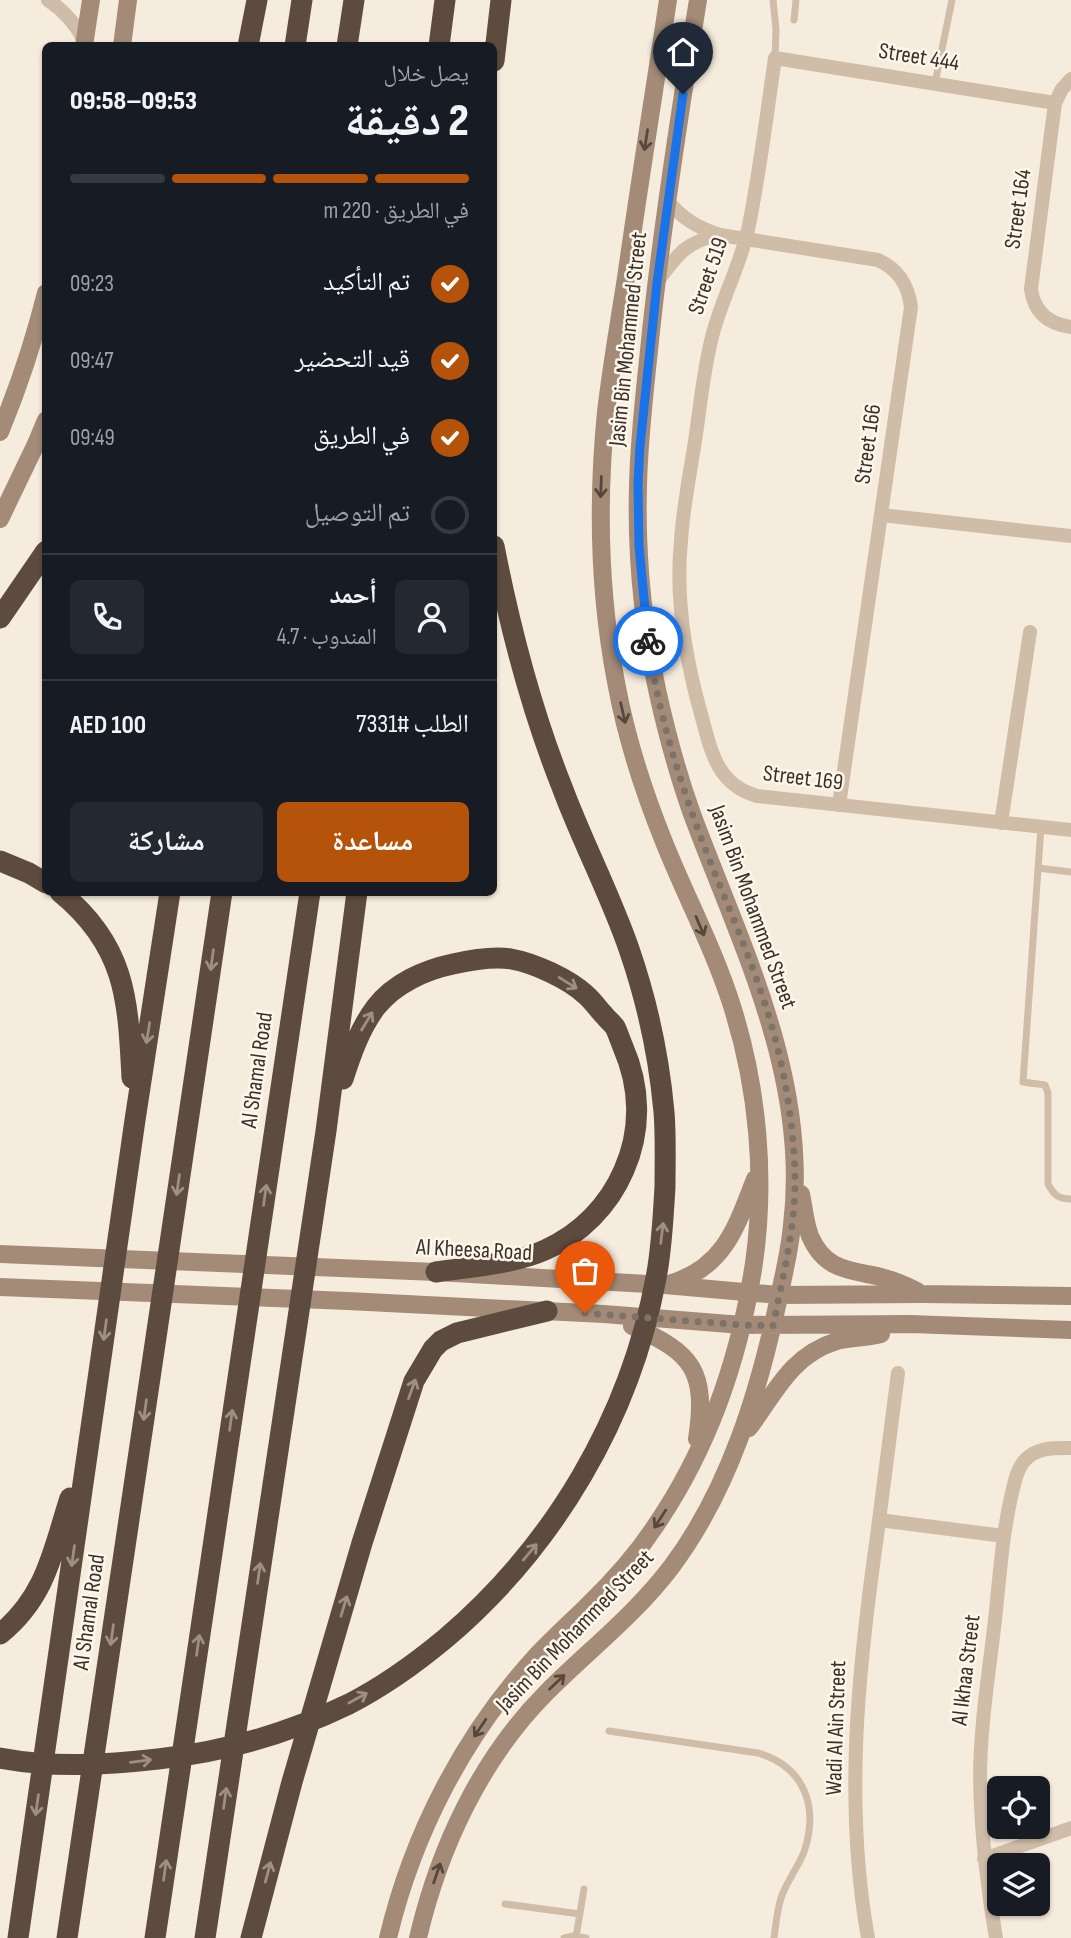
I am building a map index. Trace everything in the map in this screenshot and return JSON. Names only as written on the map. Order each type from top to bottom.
[{"type":"highway","points":[[249,42],[257,0]]},
{"type":"highway","points":[[296,42],[302,0]]},
{"type":"highway","points":[[348,42],[354,0]]},
{"type":"highway","points":[[440,42],[445,0]]},
{"type":"highway","points":[[496,42],[501,0]]},
{"type":"highway","points":[[0,618],[42,557]]},
{"type":"highway","points":[[0,1758],[65,1765],[117,1764],[183,1756],[228,1748],[278,1734],[350,1703],[427,1654],[496,1592],[564,1507],[621,1399],[642,1335],[656,1277],[663,1223],[666,1153],[659,1073],[649,1017],[629,950],[561,786],[543,735],[507,614],[497,562]]},
{"type":"highway","points":[[0,861],[42,881]]},
{"type":"highway","points":[[64,896],[89,921],[116,962],[127,1001],[135,1120]]},
{"type":"highway","points":[[18,1938],[169,896]]},
{"type":"highway","name":"Al Shamal Road","points":[[67,1938],[221,896]]},
{"type":"highway","name":"Al Shamal Road","points":[[155,1938],[309,896]]},
{"type":"highway","points":[[205,1938],[326,1131],[356,896]]},
{"type":"highway","points":[[326,1131],[350,1057],[377,1005],[400,984],[437,967],[478,959],[510,959],[550,972],[585,994],[614,1027],[632,1067],[637,1102],[636,1131],[630,1157],[618,1185],[599,1211],[575,1234],[544,1251],[504,1262],[436,1272]]},
{"type":"highway","points":[[251,1938],[296,1768],[362,1543],[414,1381],[433,1349],[441,1341],[457,1333],[547,1311]]},
{"type":"highway","points":[[0,1634],[29,1604],[44,1579],[88,1446]]},
{"type":"main road","points":[[85,42],[91,0]]},
{"type":"main road","points":[[123,42],[128,0]]},
{"type":"main road","name":"Jasim Bin Mohammed Street","points":[[388,1938],[401,1889],[422,1832],[471,1741],[525,1668],[607,1587],[632,1558],[669,1505],[694,1460],[722,1394],[749,1293],[758,1222],[759,1168],[757,1126],[743,1045],[717,965],[664,842],[634,756],[616,685],[602,577],[601,504],[606,414],[668,0]]},
{"type":"main road","name":"Jasim Bin Mohammed Street","points":[[418,1938],[433,1881],[448,1842],[497,1752],[538,1700],[635,1610],[687,1545],[710,1505],[736,1445],[757,1386],[773,1326],[792,1227],[795,1175],[787,1094],[775,1041],[763,998],[678,773],[649,650],[640,567],[638,483],[657,283],[698,0]]},
{"type":"main road","points":[[0,432],[42,309]]},
{"type":"main road","points":[[0,519],[42,430]]},
{"type":"main road","points":[[665,1285],[689,1276],[717,1257],[738,1223],[759,1168]]},
{"type":"main road","points":[[795,1175],[811,1237],[829,1261],[845,1270],[894,1281],[923,1294]]},
{"type":"main road","name":"Al Kheesa Road","points":[[8,1254],[436,1272],[665,1285],[779,1295],[1071,1297]]},
{"type":"main road","points":[[6,1287],[547,1311],[742,1325],[911,1324],[1071,1329]]},
{"type":"main road","points":[[604,1314],[666,1342],[676,1349],[691,1367],[702,1404],[694,1460]]},
{"type":"main road","points":[[736,1445],[786,1375],[813,1352],[844,1339],[875,1335],[911,1324]]},
{"type":"street","points":[[48,0],[71,19],[84,42]]},
{"type":"street","name":"Street 444","points":[[775,58],[1055,103]]},
{"type":"street","name":"Street 519","points":[[685,509],[711,340],[746,239],[775,58]]},
{"type":"street","name":"Street 164","points":[[1071,79],[1055,103],[1031,289],[1035,305],[1045,318],[1071,327]]},
{"type":"street","name":"Street 166","points":[[668,201],[684,218],[720,235],[878,260],[895,270],[907,287],[911,307],[839,805]]},
{"type":"street","name":"Street 166","points":[[657,283],[687,246],[720,235]]},
{"type":"street","name":"Street 169","points":[[685,509],[679,571],[683,632],[694,691],[718,768],[730,783],[757,796],[1071,830]]},
{"type":"street","points":[[881,515],[1071,536]]},
{"type":"street","points":[[1002,822],[1030,632]]},
{"type":"street","name":"Wadi Al Ain Street","points":[[868,1938],[856,1840],[855,1754],[863,1637],[898,1373]]},
{"type":"street","name":"Al Ikhaa Street","points":[[996,1938],[981,1818],[981,1736],[1004,1536],[1019,1468],[1026,1459],[1043,1449],[1071,1447]]},
{"type":"street","points":[[879,1520],[1004,1536]]},
{"type":"street","points":[[985,1859],[1071,1828]]},
{"type":"lane","points":[[773,0],[775,58]]},
{"type":"lane","points":[[794,20],[796,0]]},
{"type":"lane","points":[[935,83],[952,0]]},
{"type":"lane","points":[[1041,827],[1023,1082],[1045,1085],[1048,1093],[1048,1184],[1060,1199],[1071,1199]]},
{"type":"lane","points":[[1038,869],[1071,872]]},
{"type":"lane","points":[[609,1731],[758,1753],[778,1760],[800,1781],[808,1800],[808,1831],[800,1862],[782,1894],[774,1938]]},
{"type":"lane","points":[[576,1937],[584,1889]]},
{"type":"lane","points":[[505,1904],[580,1914]]},
{"type":"lane","points":[[564,1938],[586,1938]]},
{"type":"way so far","points":[[585,1313],[773,1326],[792,1227],[795,1175],[791,1122],[782,1067],[763,998],[678,773],[657,691],[648,641]]},
{"type":"route","points":[[648,641],[638,525],[640,446],[657,283],[683,94]]}]
